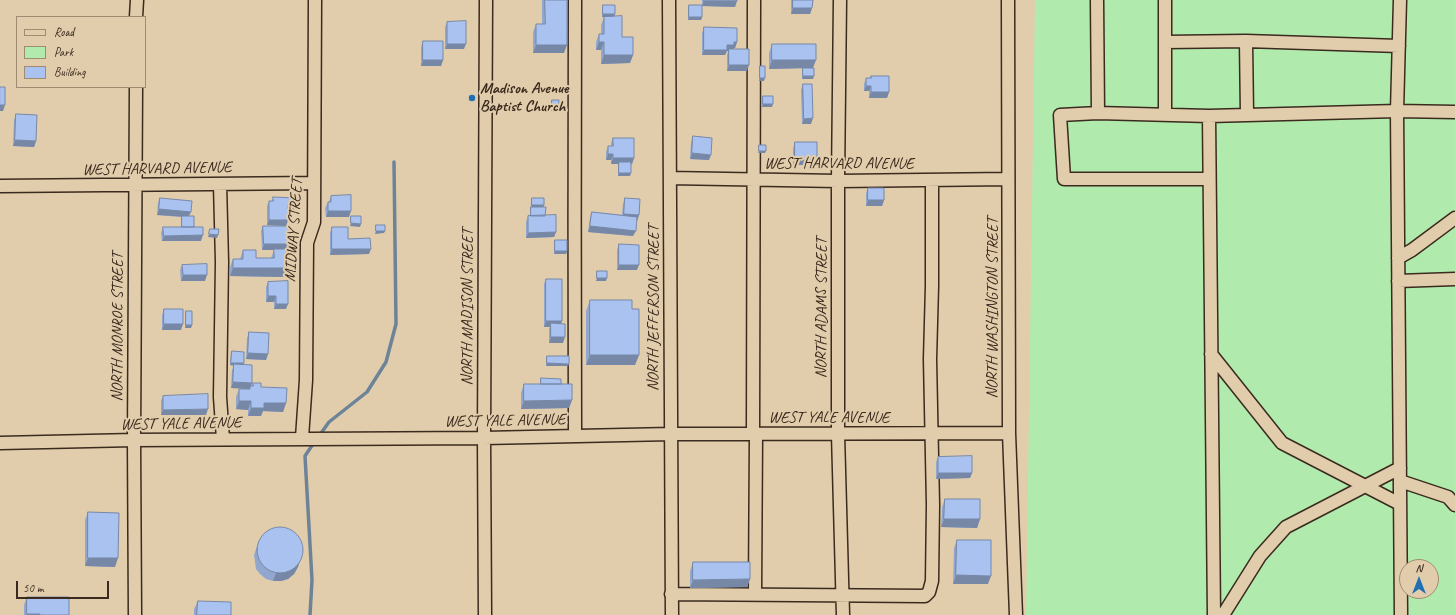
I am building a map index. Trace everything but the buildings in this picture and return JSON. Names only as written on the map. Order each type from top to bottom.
[{"type":"street","points":[[136,16],[137,0]]},
{"type":"street","name":"MIDWAY STREET","points":[[302,438],[306,380],[307,243],[314,222],[315,0]]},
{"type":"street","name":"NORTH MADISON STREET","points":[[485,615],[484,438],[486,0]]},
{"type":"street","points":[[575,0],[575,436]]},
{"type":"street","name":"NORTH JEFFERSON STREET","points":[[669,0],[672,615]]},
{"type":"street","points":[[754,0],[753,180],[755,594]]},
{"type":"street","name":"NORTH ADAMS STREET","points":[[840,0],[838,434],[843,615]]},
{"type":"street","name":"NORTH WASHINGTON STREET","points":[[1008,0],[1009,433],[1016,615]]},
{"type":"street","points":[[1097,0],[1098,113]]},
{"type":"street","points":[[1165,0],[1165,115]]},
{"type":"street","points":[[1400,0],[1397,112],[1401,615]]},
{"type":"street","points":[[1165,42],[1246,41],[1399,46]]},
{"type":"street","points":[[1246,41],[1247,115]]},
{"type":"street","name":"NORTH MONROE STREET","points":[[135,615],[134,440],[136,88]]},
{"type":"street","points":[[1209,179],[1064,179],[1060,115],[1098,113],[1209,116],[1455,112]]},
{"type":"street","points":[[1209,116],[1214,615]]},
{"type":"street","name":"WEST HARVARD AVENUE","points":[[670,178],[753,180],[1008,179]]},
{"type":"street","points":[[671,594],[842,594],[925,596],[929,592],[931,588],[932,573],[933,505],[930,359],[932,180]]},
{"type":"street","name":"WEST HARVARD AVENUE","points":[[0,186],[314,183]]},
{"type":"street","points":[[220,184],[222,262],[220,397],[223,439]]},
{"type":"street","points":[[1398,258],[1412,250],[1455,218]]},
{"type":"street","points":[[1398,281],[1455,279]]},
{"type":"street","points":[[1211,354],[1282,442],[1400,504]]},
{"type":"street","name":"WEST YALE AVENUE","points":[[0,443],[302,438],[484,438],[671,434],[1009,433]]},
{"type":"street","points":[[1223,615],[1260,556],[1286,527],[1400,468]]},
{"type":"street","points":[[1400,481],[1448,497],[1455,505]]},
{"type":"green space","points":[[1035,0],[1455,0],[1455,615],[1026,615]]},
{"type":"waterway","points":[[319,436],[329,422],[367,392],[386,362],[396,324],[394,162]]},
{"type":"waterway","points":[[310,615],[312,580],[305,456],[315,441]]},
{"type":"place","name":"Madison Avenue Baptist Church","points":[[472,98]]}]
